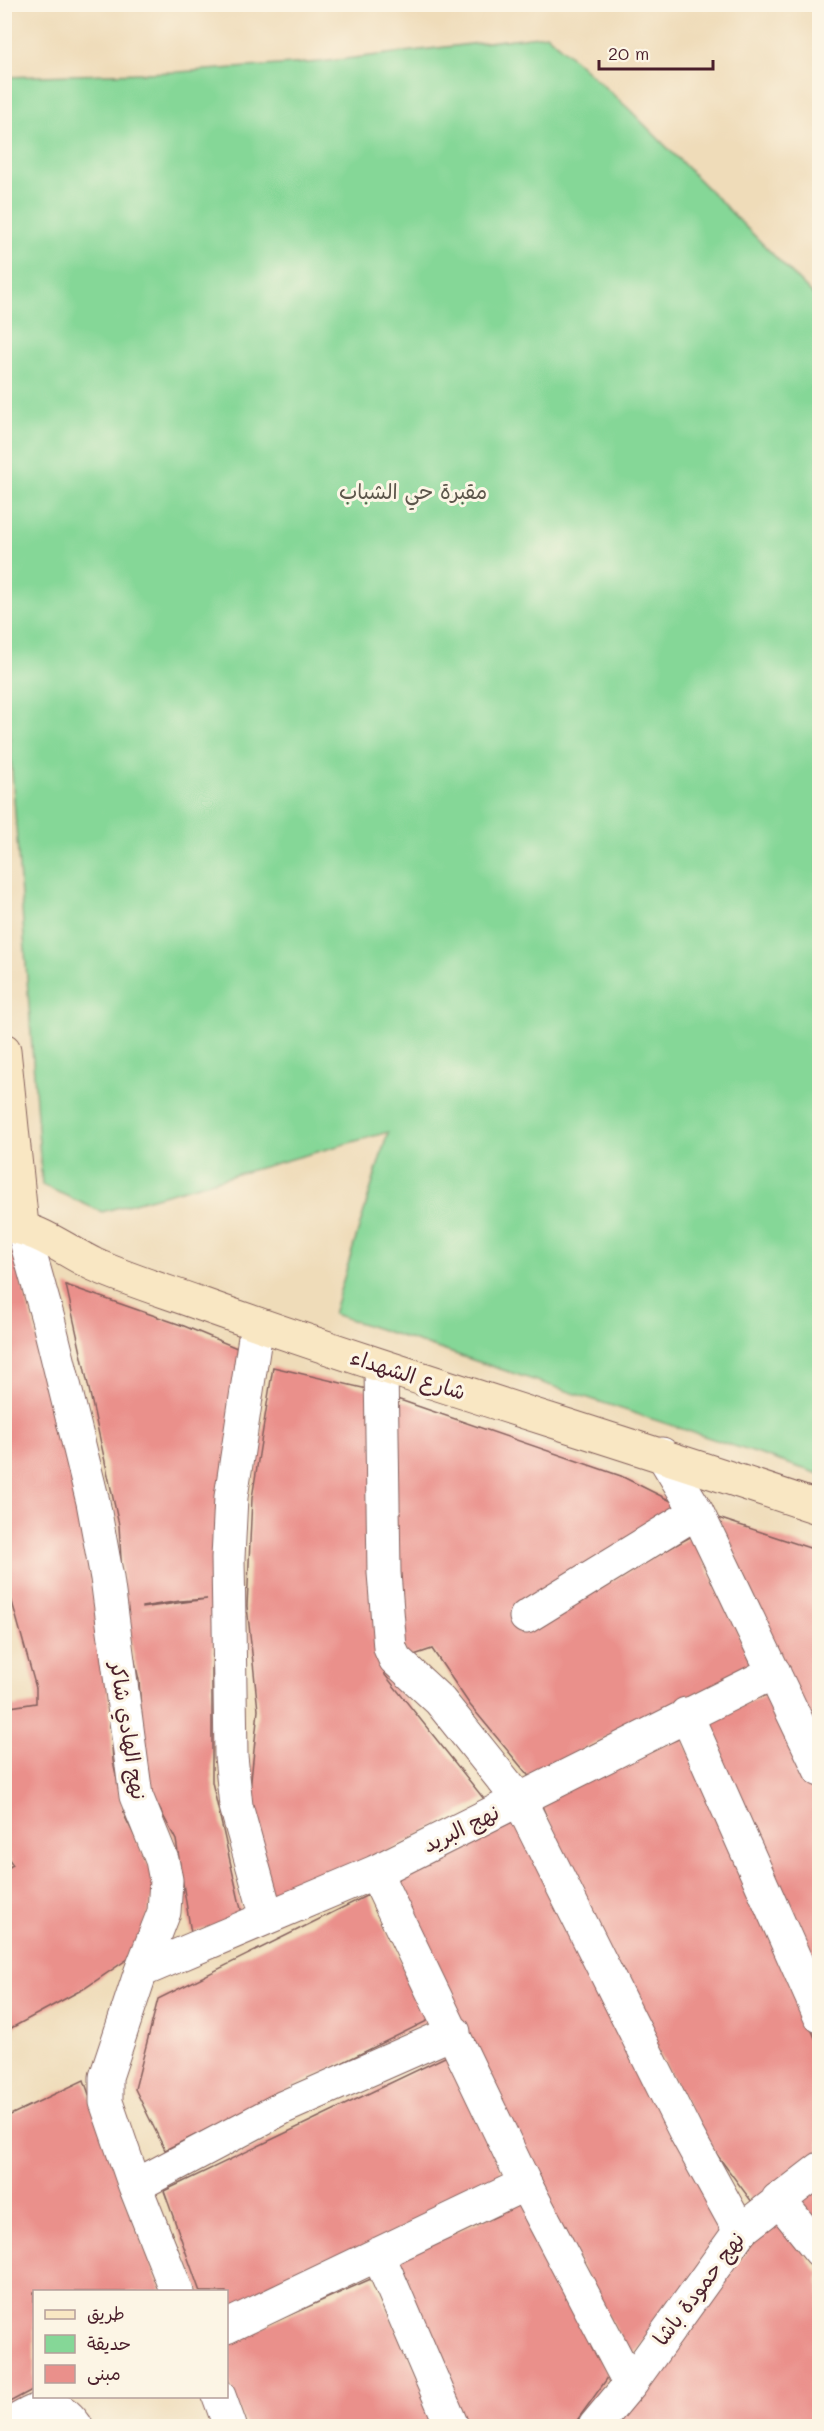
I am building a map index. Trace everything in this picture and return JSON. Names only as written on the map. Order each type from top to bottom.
[{"type":"street","points":[[4,1050],[13,1226]]},
{"type":"street","name":"شارع الشهداء","points":[[13,1226],[113,1272],[257,1324],[381,1366],[662,1454],[819,1508]]},
{"type":"street","name":"نهج الهادي شاكر","points":[[13,1226],[93,1502],[107,1578],[136,1796],[162,1860],[166,1880],[164,1912],[141,1971],[106,2077],[106,2102],[135,2186],[176,2290]]},
{"type":"street","points":[[257,1324],[231,1497],[228,1558],[231,1756],[236,1806],[267,1917]]},
{"type":"street","points":[[381,1366],[384,1573],[387,1637],[394,1659],[440,1701],[520,1800],[681,2123],[740,2231]]},
{"type":"street","points":[[662,1454],[697,1512],[819,1770]]},
{"type":"street","points":[[526,1617],[697,1512]]},
{"type":"street","name":"نهج البريد","points":[[141,1971],[375,1872],[686,1714],[774,1672]]},
{"type":"street","points":[[686,1714],[819,2016]]},
{"type":"street","points":[[375,1872],[454,2032],[525,2184],[630,2384]]},
{"type":"street","points":[[135,2186],[284,2107],[454,2032]]},
{"type":"street","name":"نهج حمودة باشا","points":[[595,2427],[630,2384],[740,2231],[819,2169]]},
{"type":"street","points":[[228,2326],[525,2184]]},
{"type":"street","points":[[778,2199],[819,2251]]},
{"type":"street","points":[[378,2254],[452,2427]]},
{"type":"street","points":[[219,2398],[230,2427]]},
{"type":"street","points":[[7,2427],[39,2409],[52,2407],[63,2411],[76,2427]]},
{"type":"green space","name":"مقبرة حي الشباب","points":[[547,35],[629,109],[819,301],[819,1474],[333,1314],[388,1132],[102,1212],[42,1185],[9,731],[4,713],[5,77],[179,72],[320,62]]},
{"type":"building","points":[[9,1234],[71,1465],[107,1675],[113,1761],[125,1817],[157,1881],[138,1952],[85,1988],[4,2032],[4,1870],[13,1865],[4,1852],[4,1708],[36,1703],[36,1688],[4,1573],[4,1244]]},
{"type":"building","points":[[66,1285],[184,1326],[249,1353],[216,1598],[212,1666],[212,1782],[243,1918],[191,1933],[176,1840],[146,1783],[139,1680],[124,1610],[119,1525]],"holes":[[[207,1599],[142,1608],[180,1601]]]},
{"type":"building","points":[[273,1367],[380,1392],[376,1580],[385,1675],[484,1799],[360,1867],[272,1901],[247,1820],[258,1710],[247,1606],[252,1498]]},
{"type":"building","points":[[394,1398],[621,1476],[681,1506],[593,1591],[692,1536],[754,1666],[587,1747],[532,1780],[470,1705],[432,1649],[405,1658],[391,1562]]},
{"type":"building","points":[[718,1518],[819,1551],[819,1750],[798,1699]]},
{"type":"building","points":[[775,1691],[819,1790],[819,2000],[700,1724]]},
{"type":"building","points":[[683,1737],[819,2047],[819,2157],[755,2206],[703,2136],[602,1945],[539,1799]]},
{"type":"building","points":[[525,1816],[731,2235],[631,2357],[549,2210],[392,1878]]},
{"type":"building","points":[[368,1895],[429,2020],[165,2150],[135,2089],[158,1999]]},
{"type":"building","points":[[447,2056],[506,2180],[228,2312],[228,2290],[199,2290],[164,2191]]},
{"type":"building","points":[[84,2080],[115,2171],[161,2290],[33,2290],[33,2390],[4,2405],[4,2118]]},
{"type":"building","points":[[819,2178],[819,2232],[792,2200]]},
{"type":"building","points":[[524,2201],[609,2376],[573,2426],[463,2426],[390,2262]]},
{"type":"building","points":[[775,2215],[819,2273],[819,2426],[609,2426]]},
{"type":"building","points":[[373,2278],[442,2426],[246,2426],[228,2380],[228,2342]]}]
